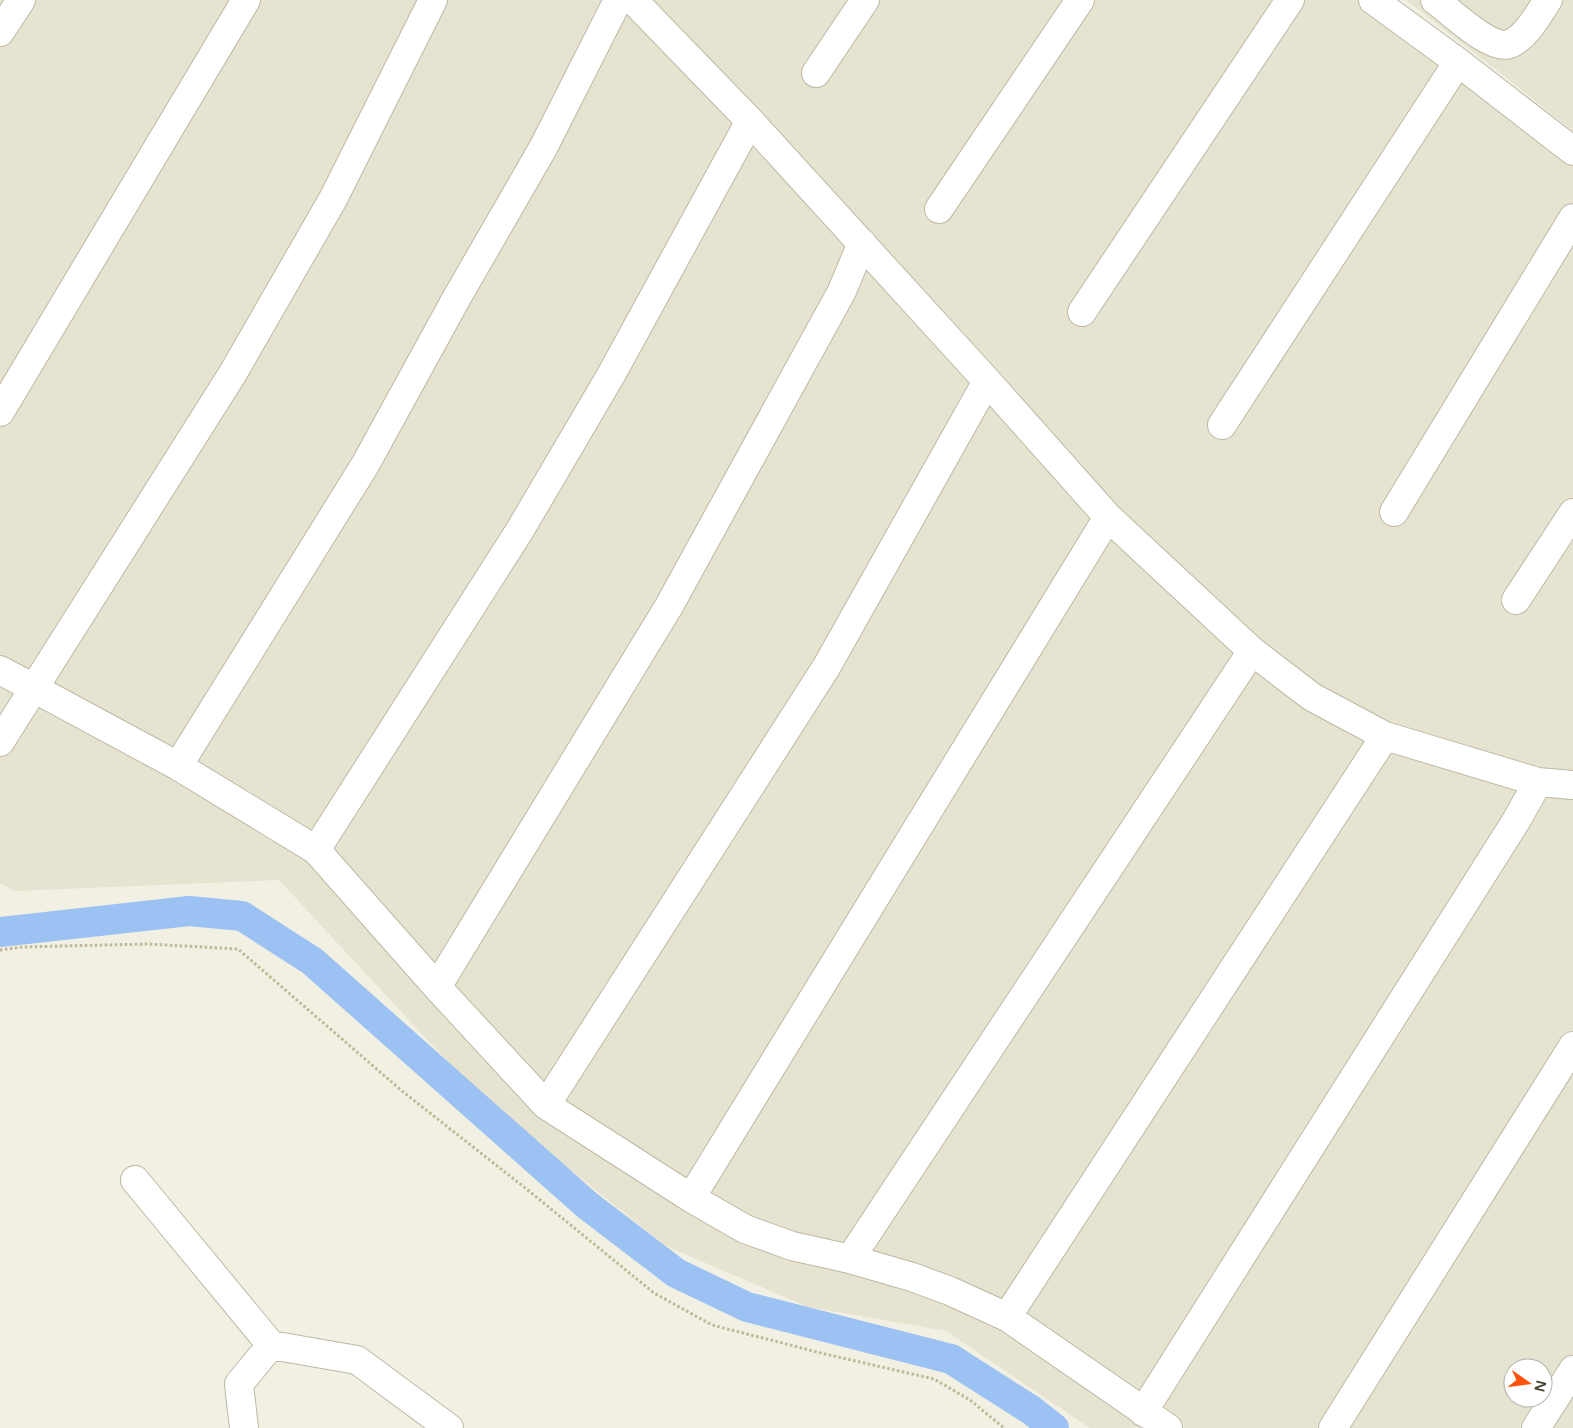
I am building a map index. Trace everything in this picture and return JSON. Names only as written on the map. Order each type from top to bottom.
[{"type":"street","points":[[0,32],[21,0]]},
{"type":"street","points":[[0,412],[246,0]]},
{"type":"street","points":[[0,742],[233,373],[333,199],[433,0]]},
{"type":"street","points":[[178,766],[365,464],[456,299],[543,148],[618,0]]},
{"type":"street","points":[[633,0],[750,121],[1108,517],[1252,651],[1312,697],[1385,736],[1538,782],[1573,785]]},
{"type":"street","points":[[816,73],[865,0]]},
{"type":"street","points":[[939,209],[1080,0]]},
{"type":"street","points":[[1082,312],[1290,0]]},
{"type":"street","points":[[1373,0],[1458,62],[1573,151]]},
{"type":"street","points":[[1435,0],[1486,40],[1498,46],[1509,45],[1527,30],[1548,0]]},
{"type":"street","points":[[1222,425],[1458,62]]},
{"type":"street","points":[[316,850],[520,530],[611,375],[750,121]]},
{"type":"street","points":[[1394,512],[1573,218]]},
{"type":"street","points":[[437,987],[669,606],[842,291],[862,244]]},
{"type":"street","points":[[546,1105],[827,666],[987,381]]},
{"type":"street","points":[[1516,600],[1573,513]]},
{"type":"street","points":[[691,1198],[1108,517]]},
{"type":"street","points":[[850,1259],[1252,651]]},
{"type":"street","points":[[0,670],[178,766],[316,850],[437,987],[546,1105],[691,1198],[745,1229],[792,1246],[850,1259],[912,1277],[950,1291],[1006,1317],[1168,1428]]},
{"type":"street","points":[[1006,1317],[1385,736]]},
{"type":"street","points":[[1143,1412],[1516,821],[1538,782]]},
{"type":"street","points":[[1332,1428],[1573,1046]]},
{"type":"street","points":[[135,1180],[271,1345],[357,1360],[450,1428]]},
{"type":"street","points":[[244,1428],[239,1384],[271,1345]]},
{"type":"street","points":[[1536,1428],[1573,1370]]},
{"type":"path","points":[[0,950],[148,944],[238,949],[402,1090],[654,1293],[712,1325],[934,1379],[970,1400],[1004,1428]]},
{"type":"shaded area","points":[[0,0],[1391,0],[1573,140],[1573,1428],[1090,1428],[946,1331],[808,1307],[666,1246],[486,1103],[279,880],[15,891],[0,883]]},
{"type":"shaded area","points":[[1406,0],[1573,0],[1573,131],[1490,65]]},
{"type":"waterway","points":[[0,932],[189,911],[242,916],[312,961],[587,1205],[676,1273],[747,1307],[951,1359],[1031,1410],[1054,1428]]}]
